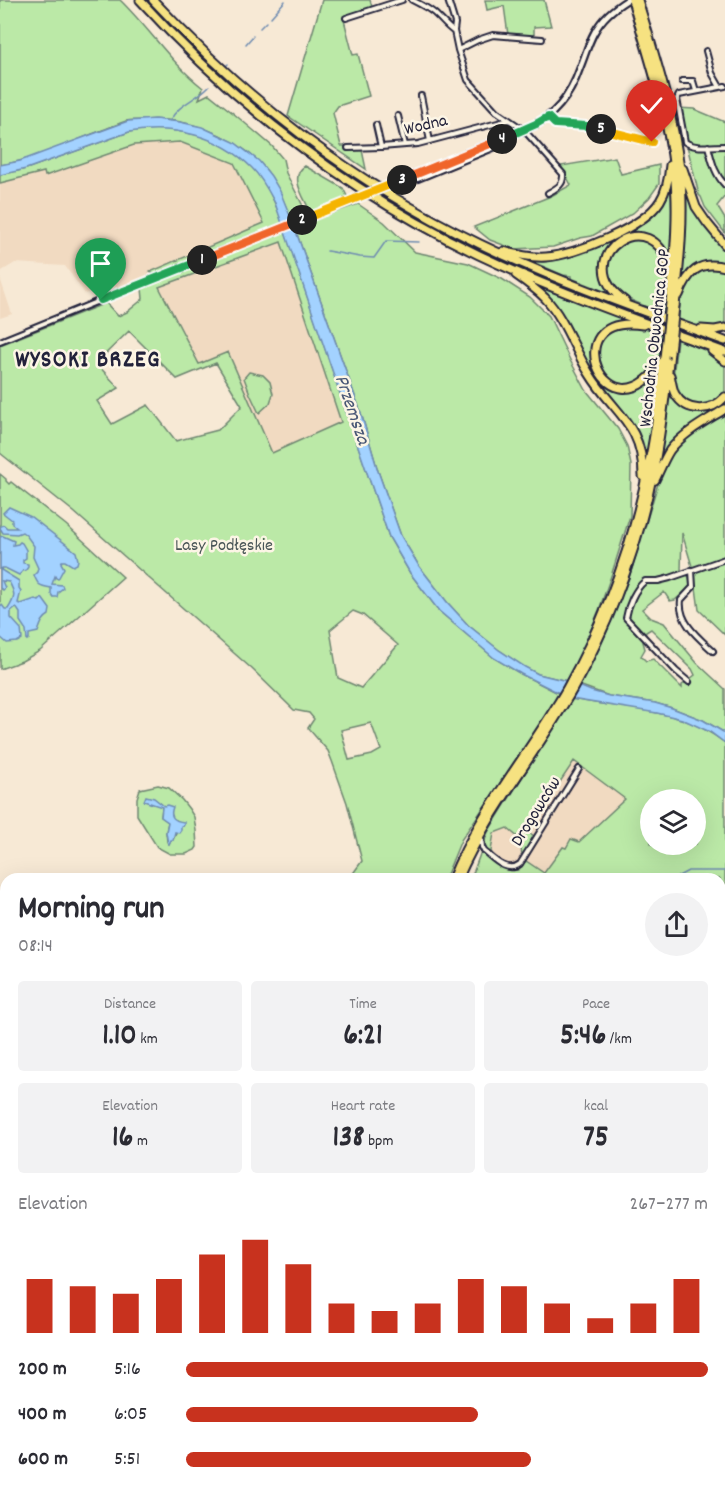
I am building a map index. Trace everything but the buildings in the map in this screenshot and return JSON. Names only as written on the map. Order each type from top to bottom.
[{"type":"highway","points":[[140,0],[206,69],[259,115],[303,150],[385,205],[448,240],[503,266],[569,294],[725,352]]},
{"type":"highway","points":[[153,0],[203,51],[262,104],[306,139],[376,187],[427,217],[533,268],[725,341]]},
{"type":"highway","name":"Wschodnia Obwodnica GOP","points":[[546,727],[579,670],[621,567],[647,486],[663,418],[669,368],[676,218],[675,153],[671,116],[640,17],[632,0]]},
{"type":"highway","name":"Wschodnia Obwodnica GOP","points":[[638,0],[640,17]]},
{"type":"highway","points":[[482,245],[527,256],[549,257],[566,255],[586,248],[629,228],[651,213],[661,200],[675,153]]},
{"type":"highway","points":[[675,153],[693,201],[725,245]]},
{"type":"highway","name":"Wschodnia Obwodnica GOP","points":[[647,486],[681,243],[680,171],[675,153]]},
{"type":"highway","points":[[635,308],[615,294],[606,280],[605,260],[610,249],[618,242],[637,236],[648,238],[657,244],[668,261],[672,283]]},
{"type":"highway","points":[[672,305],[685,282],[696,269],[708,265],[725,267]]},
{"type":"highway","points":[[503,266],[531,286],[552,307],[590,374],[627,421],[640,450],[647,486]]},
{"type":"highway","points":[[655,327],[628,323],[612,327],[598,341],[595,363],[607,381],[619,387],[628,388],[650,378],[664,358]]},
{"type":"highway","points":[[685,326],[707,330],[725,328]]},
{"type":"highway","points":[[703,344],[725,361]]},
{"type":"highway","points":[[669,368],[675,393],[689,406],[700,409],[708,408],[717,405],[725,397]]},
{"type":"highway","points":[[647,486],[675,444],[725,409]]},
{"type":"highway","points":[[461,873],[480,834],[546,727]]},
{"type":"highway","points":[[455,873],[480,823],[546,727]]},
{"type":"street","points":[[346,18],[402,0]]},
{"type":"street","points":[[412,0],[429,9],[454,31]]},
{"type":"street","points":[[448,0],[458,50],[468,80],[496,111],[524,130],[563,174],[564,180],[561,185],[548,193]]},
{"type":"street","points":[[418,179],[513,137],[548,117],[569,92],[599,25],[612,10],[627,0]]},
{"type":"street","points":[[458,50],[493,35],[542,39]]},
{"type":"street","points":[[706,51],[712,73],[722,86],[678,96],[679,121],[685,142],[688,144],[725,146]]},
{"type":"street","points":[[682,81],[693,81],[696,92]]},
{"type":"street","points":[[421,96],[430,141]]},
{"type":"street","points":[[399,116],[405,146]]},
{"type":"street","points":[[548,117],[555,124],[587,126],[652,142]]},
{"type":"street","name":"Wodna","points":[[348,148],[405,146],[509,120]]},
{"type":"street","points":[[376,125],[381,147]]},
{"type":"street","points":[[0,341],[513,137]]},
{"type":"street","points":[[708,146],[717,177],[725,185]]},
{"type":"street","points":[[711,156],[714,146]]},
{"type":"street","points":[[689,682],[626,618],[627,611],[638,589],[645,581],[664,579],[725,559]]},
{"type":"street","points":[[692,570],[693,587],[681,600],[680,606],[692,631],[713,651]]},
{"type":"street","name":"Drogowców","points":[[484,850],[505,867],[516,867],[520,864],[579,769]]},
{"type":"street","points":[[470,853],[484,850],[480,834]]},
{"type":"shaded area","points":[[180,142],[234,163],[264,223],[116,288],[112,282],[85,294],[65,266],[15,263],[0,272],[0,183],[44,172],[46,176],[134,145]]},
{"type":"shaded area","points":[[281,242],[341,422],[272,453],[228,352],[199,364],[159,287]]},
{"type":"shaded area","points":[[0,278],[12,314],[0,318]]},
{"type":"shaded area","points":[[574,761],[625,799],[579,842],[563,847],[544,873],[508,870],[496,864],[491,851],[494,833],[507,828],[520,839],[522,856],[527,831]]},
{"type":"green space","points":[[0,0],[120,0],[181,68],[203,88],[199,99],[209,94],[272,146],[283,159],[286,173],[302,204],[304,213],[300,218],[292,221],[278,189],[264,167],[234,142],[206,129],[175,121],[126,121],[38,155],[0,165]]},
{"type":"green space","points":[[143,0],[150,0],[195,47],[373,188],[367,190],[292,138],[209,68]]},
{"type":"green space","points":[[322,0],[370,0],[372,7],[354,13],[355,16],[344,20],[353,55],[358,54],[369,96],[338,106],[333,113],[341,146],[345,146],[347,151],[362,150],[366,169],[288,116]]},
{"type":"green space","points":[[485,0],[544,0],[551,26],[534,27],[534,37],[508,35],[504,6],[487,10]]},
{"type":"green space","points":[[678,108],[694,109],[725,122],[725,196],[717,206],[725,219],[725,233],[705,207],[699,195]]},
{"type":"green space","points":[[160,129],[206,138],[243,159],[264,182],[283,224],[155,275],[150,272],[264,223],[234,163],[180,142],[134,145],[45,176],[44,172],[0,183],[0,175],[26,169],[129,132]]},
{"type":"green space","points":[[615,157],[621,174],[659,165],[659,184],[649,198],[633,213],[592,236],[553,247],[514,249],[490,240],[474,227],[551,196],[571,185],[561,166]]},
{"type":"green space","points":[[305,166],[343,188],[348,198],[311,211],[298,181],[300,170]]},
{"type":"green space","points":[[671,175],[670,259],[657,242],[626,236],[602,264],[603,279],[609,293],[526,259],[569,256],[596,246],[652,215]]},
{"type":"green space","points":[[684,186],[695,211],[725,248],[725,265],[707,263],[681,286],[684,246]]},
{"type":"green space","points":[[381,192],[483,248],[481,253],[374,195]]},
{"type":"green space","points":[[358,204],[384,222],[415,252],[468,263],[502,279],[530,297],[549,316],[586,390],[618,429],[627,446],[631,465],[630,516],[599,610],[567,681],[538,674],[524,667],[468,625],[419,566],[401,536],[361,413],[294,226]]},
{"type":"green space","name":"Lasy Podłęskie","points":[[285,231],[389,537],[410,573],[439,611],[494,658],[560,694],[461,840],[447,873],[353,873],[362,861],[347,803],[328,751],[308,728],[314,719],[309,713],[294,710],[252,669],[74,512],[0,453],[0,345],[106,303],[118,316],[143,299],[142,288]],"holes":[[[281,242],[341,422],[272,453],[228,352],[199,364],[159,287]],[[129,331],[177,379],[216,363],[242,406],[218,430],[176,441],[148,405],[112,424],[97,401],[119,388],[96,363]],[[353,611],[363,615],[398,645],[361,688],[338,678],[330,630]],[[371,723],[381,750],[372,755],[349,760],[341,730]]]},
{"type":"green space","points":[[636,238],[646,240],[658,248],[667,270],[663,314],[624,297],[607,279],[607,261],[616,246]]},
{"type":"green space","points":[[513,262],[725,344],[725,349],[511,267]]},
{"type":"green space","points":[[709,267],[725,268],[725,326],[702,326],[679,320],[684,285],[694,273]]},
{"type":"green space","points":[[532,284],[626,320],[611,325],[601,332],[597,341],[594,365],[620,389],[648,380],[660,367],[645,466],[639,440],[591,374],[566,325]]},
{"type":"green space","points":[[642,327],[661,332],[658,363],[649,376],[628,386],[614,383],[602,373],[596,351],[600,341],[611,329]]},
{"type":"green space","points":[[677,339],[717,355],[725,363],[725,396],[722,399],[698,408],[679,398],[673,379]]},
{"type":"green space","points":[[249,372],[263,375],[270,382],[273,394],[270,403],[259,413],[244,378]]},
{"type":"green space","points":[[669,385],[694,410],[725,399],[725,408],[676,441],[656,475]]},
{"type":"green space","points":[[725,413],[725,635],[699,610],[694,573],[682,533],[681,571],[689,577],[690,587],[675,600],[670,601],[664,592],[642,609],[651,618],[664,623],[697,663],[725,689],[725,733],[703,720],[672,708],[609,696],[579,685],[605,636],[629,578],[664,464],[684,440]],"holes":[[[651,629],[692,669],[695,675],[682,685],[682,688],[653,659],[646,661],[641,656],[645,649],[643,642],[646,632]]]},
{"type":"green space","points":[[0,474],[9,484],[11,482],[66,525],[123,577],[40,651],[0,669]]},
{"type":"green space","points":[[571,699],[668,715],[699,726],[725,743],[725,873],[473,873],[488,832]],"holes":[[[574,761],[625,799],[579,842],[571,839],[544,873],[526,861],[518,870],[508,870],[496,864],[491,851],[494,833],[507,828],[520,839],[522,857],[534,836],[527,831]]]},
{"type":"green space","points":[[158,785],[169,788],[182,800],[194,817],[197,847],[195,850],[186,854],[170,854],[157,847],[137,815],[137,798],[140,789]],"holes":[[[160,803],[171,812],[172,818],[180,822],[169,844],[166,832],[168,822],[161,817]]]},
{"type":"water","name":"Przemsza","points":[[155,119],[202,127],[234,142],[259,161],[271,176],[280,191],[294,226],[361,413],[401,536],[419,566],[468,625],[499,650],[538,674],[567,681],[609,696],[672,708],[703,720],[725,733],[725,743],[710,732],[682,719],[571,699],[494,658],[439,611],[410,573],[389,537],[275,203],[259,176],[239,157],[225,147],[195,135],[146,130],[129,132],[26,169],[0,175],[0,165],[20,161],[128,121]]},
{"type":"water","points":[[9,507],[31,517],[76,552],[77,564],[73,566],[62,561],[64,568],[58,579],[55,576],[52,584],[62,585],[63,588],[58,592],[57,597],[51,594],[51,588],[38,583],[34,575],[38,568],[33,557],[34,546],[26,535],[22,532],[3,533],[0,528],[4,525],[7,528],[17,528],[12,524],[12,520],[3,513]]},
{"type":"water","points":[[0,537],[14,541],[13,545],[22,543],[26,550],[23,563],[28,564],[26,570],[19,575],[5,568],[1,570],[19,581],[21,591],[18,603],[35,599],[39,601],[42,598],[50,609],[49,615],[43,620],[38,632],[29,634],[27,640],[26,630],[20,621],[20,613],[16,607],[11,611],[11,618],[21,629],[22,639],[7,643],[0,637],[0,605],[8,609],[14,596],[9,582],[2,581],[5,588],[3,590],[0,588]]},
{"type":"water","points":[[146,796],[154,798],[164,806],[173,807],[173,818],[184,822],[179,833],[175,832],[169,844],[166,832],[168,822],[161,817],[162,807],[144,801]]},
{"type":"waterway","points":[[271,17],[285,1]]},
{"type":"waterway","points":[[260,28],[266,22]]},
{"type":"waterway","points":[[246,44],[253,36]]},
{"type":"waterway","points":[[170,121],[182,106],[209,86]]},
{"type":"waterway","points":[[327,251],[374,258],[386,241],[419,242]]},
{"type":"waterway","points":[[684,873],[688,871],[725,871]]},
{"type":"district","name":"WYSOKI BRZEG","points":[[88,361]]},
{"type":"route","points":[[101,300],[375,191],[530,127],[548,117],[555,124],[587,126],[652,142]]}]
